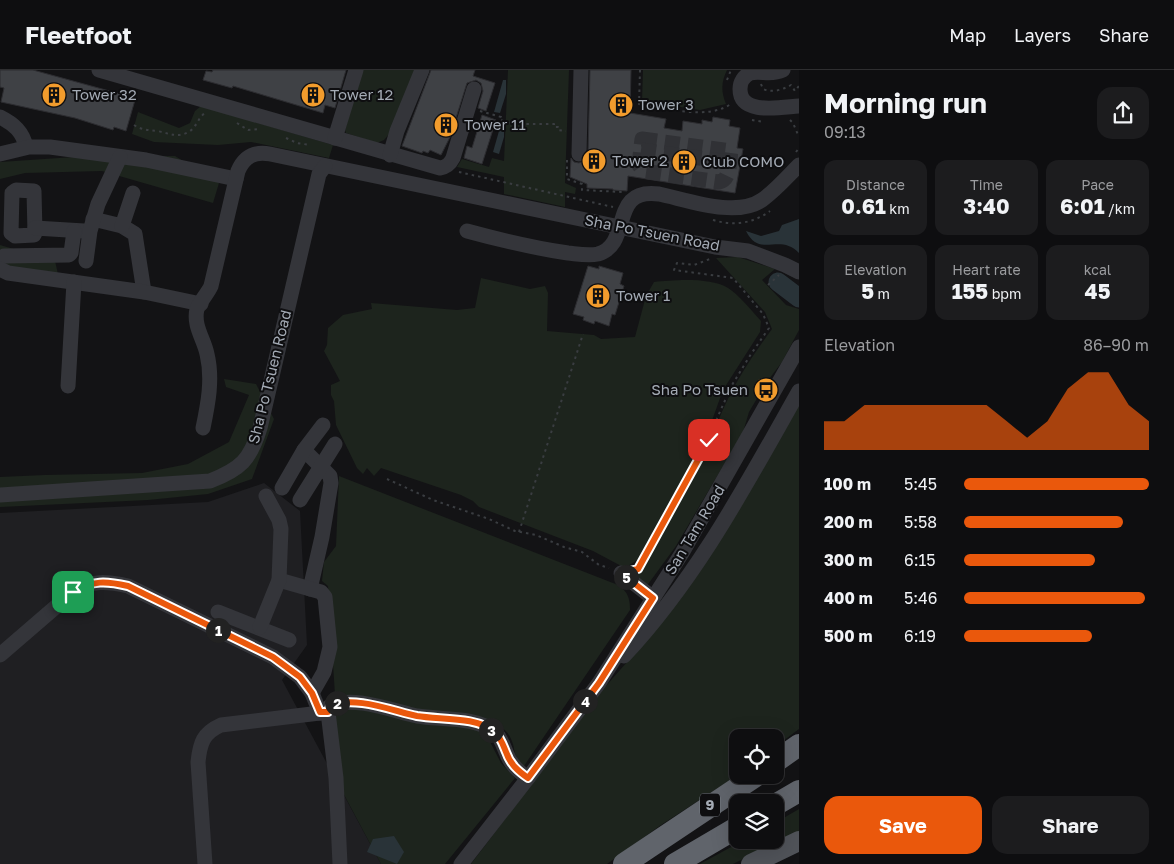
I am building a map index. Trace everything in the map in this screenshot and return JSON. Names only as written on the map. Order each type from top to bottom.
[{"type":"highway","points":[[784,756],[799,745]]},
{"type":"highway","name":"9","points":[[624,864],[744,784]]},
{"type":"highway","points":[[784,800],[799,791]]},
{"type":"highway","name":"9","points":[[675,864],[729,832]]},
{"type":"main road","points":[[751,864],[799,842]]},
{"type":"street","points":[[99,70],[440,168],[446,167],[450,163],[474,89]]},
{"type":"street","points":[[335,138],[356,70]]},
{"type":"street","points":[[390,155],[397,131],[422,70]]},
{"type":"street","points":[[579,154],[581,70]]},
{"type":"street","points":[[783,70],[775,73],[755,70],[748,73],[741,82],[741,94],[744,100],[754,107],[799,106]]},
{"type":"street","points":[[0,117],[17,128],[23,137],[26,147]]},
{"type":"street","points":[[0,154],[26,147],[50,147],[146,160],[236,178]]},
{"type":"street","name":"Sha Po Tsuen Road","points":[[203,428],[210,396],[208,355],[196,324],[197,308],[211,286],[236,178],[241,164],[246,158],[254,154],[262,152],[715,247],[748,251],[799,272]]},
{"type":"street","points":[[86,261],[92,225],[98,204],[120,157]]},
{"type":"street","points":[[467,231],[507,242],[540,248],[589,255],[600,253],[609,248],[616,239],[626,206],[640,194],[650,192],[735,209],[761,201],[771,192],[796,160]]},
{"type":"street","name":"Sha Po Tsuen Road","points":[[0,495],[210,481],[229,474],[244,462],[254,448],[260,428],[319,174],[325,166]]},
{"type":"street","points":[[122,226],[133,193]]},
{"type":"street","points":[[35,228],[66,230],[92,225],[122,226],[135,234],[144,292]]},
{"type":"street","points":[[66,230],[59,256],[2,262],[8,273],[144,292],[201,304]]},
{"type":"street","points":[[68,386],[74,282]]},
{"type":"street","name":"San Tam Road","points":[[461,864],[599,683],[712,503],[799,347]]},
{"type":"street","name":"San Tam Road","points":[[599,683],[645,634],[697,564],[756,469],[799,391]]},
{"type":"street","points":[[282,488],[304,450],[323,425]]},
{"type":"street","points":[[300,500],[335,444]]},
{"type":"street","points":[[304,450],[330,476],[331,483],[322,537],[310,589]]},
{"type":"street","points":[[260,627],[279,580],[281,529],[279,520],[266,496]]},
{"type":"street","points":[[621,573],[653,598]]},
{"type":"street","points":[[279,580],[321,592],[325,597],[330,646],[324,672],[312,693]]},
{"type":"street","points":[[0,655],[73,592],[85,584],[111,583],[128,586],[273,657],[300,677],[324,712],[336,778],[340,864]]},
{"type":"street","points":[[218,612],[289,640]]},
{"type":"street","points":[[205,864],[198,762],[200,745],[212,729],[221,725],[324,712],[330,706],[342,702],[387,707],[416,716],[479,723],[500,738],[510,761],[515,768],[528,778]]},
{"type":"path","points":[[640,70],[638,104],[700,113],[726,107],[732,103]]},
{"type":"path","points":[[493,114],[501,117],[500,120],[513,124],[554,124],[554,127],[558,127],[558,130],[568,131]]},
{"type":"path","points":[[796,160],[799,148]]},
{"type":"path","points":[[570,180],[582,184],[582,190],[630,193]]},
{"type":"path","points":[[387,479],[433,500],[489,518],[519,532],[536,535],[564,547],[582,552],[599,565],[621,573],[638,569],[709,440],[732,384],[769,328],[763,314],[732,278],[674,270],[677,263],[694,265],[711,259]]},
{"type":"path","points":[[519,532],[583,334]]},
{"type":"shaded area","points":[[362,70],[416,70],[389,134],[384,140],[377,143],[346,133],[345,130]]},
{"type":"shaded area","points":[[508,70],[569,70],[565,183],[576,188],[575,194],[565,192],[565,207],[504,194],[504,177],[457,167],[462,159],[489,167],[492,158],[504,161]]},
{"type":"shaded area","points":[[643,70],[727,70],[722,87],[726,104],[700,110],[642,101]]},
{"type":"shaded area","points":[[503,80],[506,80],[506,94],[500,113],[494,112]]},
{"type":"shaded area","points":[[201,106],[333,145],[329,158],[251,142],[218,145],[154,142],[132,134],[138,112],[179,128],[190,123],[195,111]]},
{"type":"shaded area","points":[[501,124],[504,125],[504,137],[499,154],[493,152]]},
{"type":"shaded area","points":[[175,156],[219,183],[213,203],[102,171],[25,173],[0,179],[0,162],[74,157]]},
{"type":"shaded area","points":[[799,219],[799,253],[792,247],[784,245],[757,243],[751,239],[746,231],[761,236],[779,231],[782,225]]},
{"type":"shaded area","points":[[0,245],[55,261],[60,283],[0,272]]},
{"type":"shaded area","points":[[738,257],[775,269],[762,280],[786,305],[799,309],[799,330],[782,362],[766,383],[749,412],[743,432],[676,546],[646,587],[634,576],[641,570],[711,441],[723,410],[737,382],[772,329],[765,312],[716,258]]},
{"type":"shaded area","points":[[481,278],[530,289],[545,286],[548,293],[547,331],[594,335],[601,339],[635,337],[646,296],[654,282],[692,280],[712,282],[728,288],[761,321],[760,332],[723,390],[706,437],[640,558],[625,568],[593,551],[479,507],[473,501],[461,495],[381,468],[374,476],[367,468],[363,474],[357,468],[336,425],[331,385],[340,381],[324,351],[327,345],[328,328],[343,315],[372,309],[371,303],[457,310],[475,308]]},
{"type":"shaded area","points":[[224,379],[256,384],[274,419],[252,479],[208,494],[148,500],[0,507],[0,477],[142,473],[188,464],[229,442],[249,395],[226,387]]},
{"type":"shaded area","points":[[799,405],[799,729],[784,740],[784,729],[729,729],[729,781],[661,825],[607,864],[471,864],[605,687],[650,636]]},
{"type":"shaded area","points":[[339,476],[618,585],[626,593],[629,599],[630,610],[524,766],[517,758],[508,733],[494,724],[482,720],[341,699],[335,695],[328,586],[322,581],[324,562],[336,546]]},
{"type":"shaded area","points":[[264,483],[300,511],[307,645],[282,680],[381,864],[0,864],[0,513],[208,502]]},
{"type":"shaded area","points":[[342,707],[471,726],[486,734],[501,763],[515,778],[445,864],[381,864],[341,789],[335,715]]},
{"type":"shaded area","points":[[799,809],[799,831],[784,838],[784,818]]},
{"type":"shaded area","points":[[394,836],[404,852],[397,864],[367,852],[373,839]]},
{"type":"shaded area","points":[[729,848],[763,849],[733,864],[700,864]]},
{"type":"building","points":[[0,70],[33,70],[124,95],[123,97],[135,100],[126,131],[114,127],[113,130],[75,118],[1,102],[4,88],[0,87]]},
{"type":"building","points":[[213,70],[346,70],[335,108],[325,105],[323,113],[233,86],[232,88],[203,80],[206,71],[212,72]]},
{"type":"building","points":[[431,70],[475,70],[473,76],[495,83],[486,111],[478,108],[483,91],[481,83],[476,80],[467,83],[450,137],[441,155],[430,150],[428,153],[423,151],[422,153],[402,146]]},
{"type":"building","points":[[590,70],[631,70],[630,113],[666,119],[664,128],[682,131],[683,121],[702,124],[702,120],[712,122],[713,117],[730,120],[729,126],[740,128],[737,148],[743,149],[735,193],[628,176],[627,191],[587,188],[587,184],[570,177],[571,158],[574,162],[579,163],[587,159],[588,155]]},
{"type":"building","points":[[482,115],[496,120],[482,164],[464,158],[467,146],[472,148]]},
{"type":"building","name":"Tower 1","points":[[588,266],[599,269],[599,266],[623,273],[620,284],[624,286],[615,315],[612,314],[609,326],[595,321],[594,324],[583,320],[584,317],[573,314]]},
{"type":"waterway","points":[[778,282],[799,298]]},
{"type":"tunnel","points":[[642,139],[731,151],[728,174],[723,181],[719,182],[643,171],[639,165],[642,139]]},
{"type":"tunnel","points":[[641,150],[729,162]]},
{"type":"place","name":"Tower 32","points":[[54,95]]},
{"type":"place","name":"Tower 12","points":[[313,95]]},
{"type":"place","name":"Tower 3","points":[[621,105]]},
{"type":"place","name":"Tower 11","points":[[446,125]]},
{"type":"place","name":"Tower 2","points":[[594,161]]},
{"type":"place","name":"Club COMO","points":[[684,162]]},
{"type":"place","name":"Tower 1","points":[[598,296]]},
{"type":"place","name":"Sha Po Tsuen","points":[[766,390]]},
{"type":"route","points":[[73,592],[85,584],[99,582],[128,586],[273,657],[300,677],[312,693],[320,712],[328,712],[330,706],[342,702],[387,707],[416,716],[479,723],[500,738],[510,761],[515,768],[528,778],[599,683],[653,598],[621,573],[638,569],[673,509],[709,440]]}]
